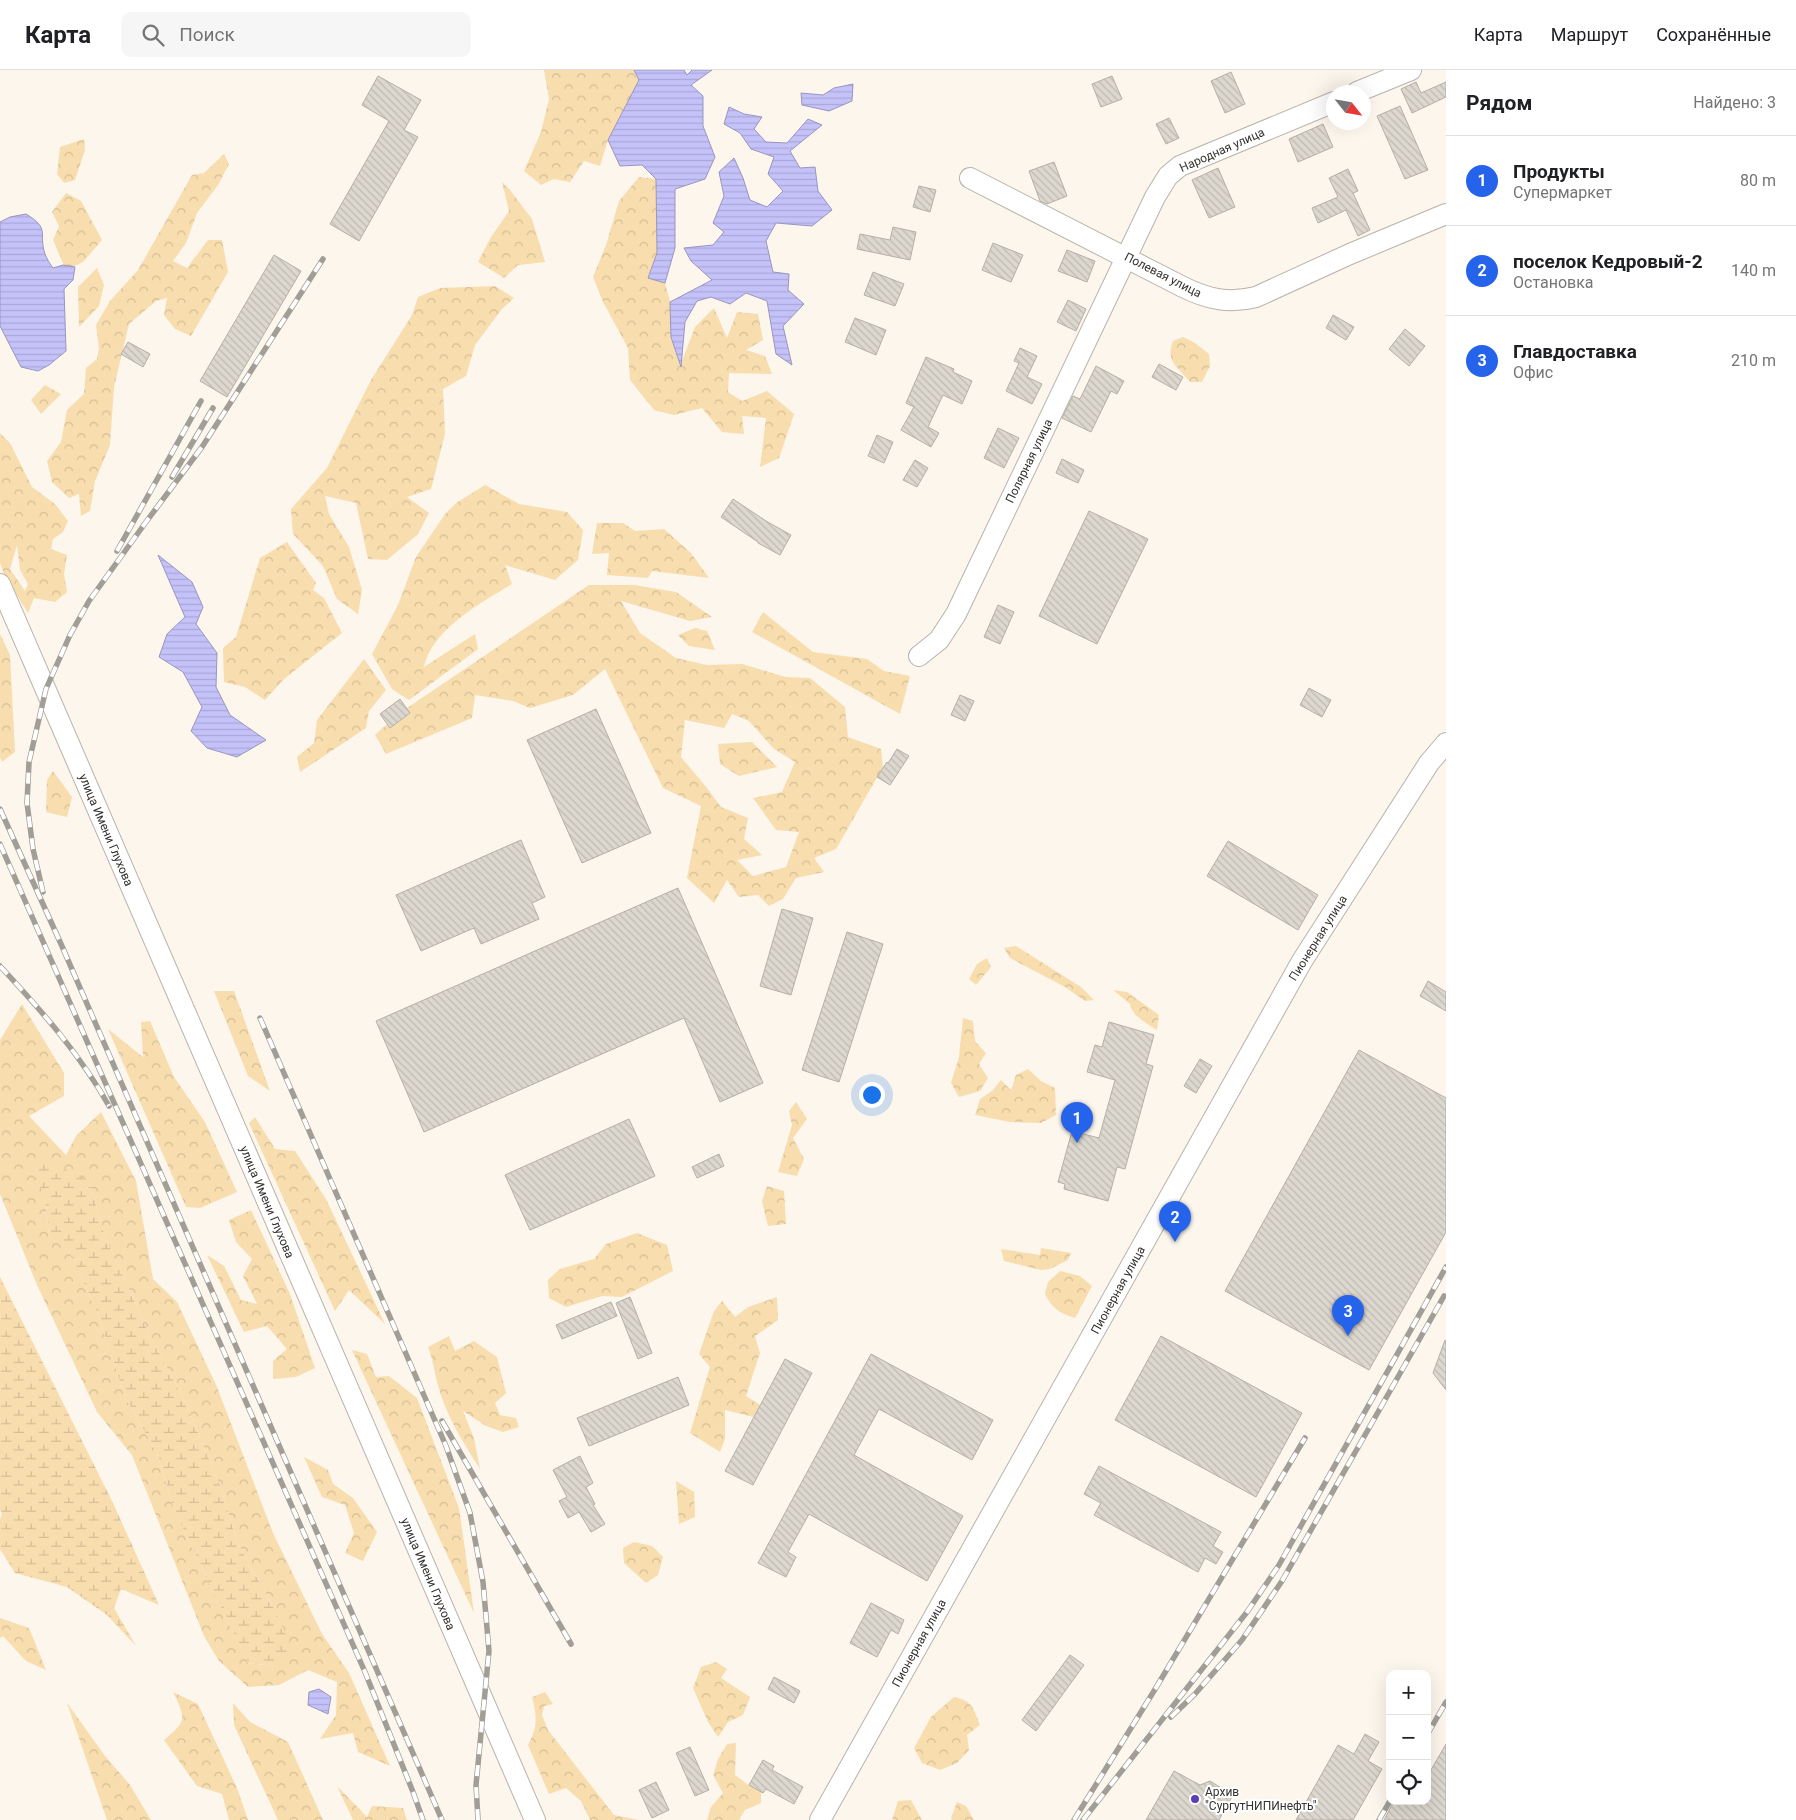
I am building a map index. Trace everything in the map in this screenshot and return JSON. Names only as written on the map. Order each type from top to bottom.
[{"type":"street","points":[[1371,86],[1411,70]]},
{"type":"street","name":"Народная улица","points":[[1126,257],[1156,196],[1168,176],[1180,166],[1326,105]]},
{"type":"street","name":"Полевая улица","points":[[970,178],[1198,295],[1216,300],[1241,301],[1256,297],[1350,254],[1446,214]]},
{"type":"street","name":"Полярная улица","points":[[919,656],[939,640],[956,614],[1126,257]]},
{"type":"street","name":"улица Имени Глухова","points":[[0,584],[535,1820]]},
{"type":"street","name":"Пионерная улица","points":[[820,1820],[1302,961],[1429,763],[1446,743]]},
{"type":"green space","points":[[544,70],[634,70],[639,80],[608,140],[600,166],[584,161],[570,182],[554,179],[541,185],[524,171],[541,132],[549,99]]},
{"type":"green space","points":[[84,139],[85,150],[75,180],[64,183],[57,174],[60,147]]},
{"type":"green space","points":[[224,154],[229,164],[218,185],[197,213],[186,243],[173,261],[187,268],[208,240],[222,240],[228,272],[191,336],[175,329],[164,315],[167,298],[156,301],[129,324],[114,387],[110,445],[95,481],[90,511],[81,516],[79,494],[69,498],[52,482],[47,461],[61,442],[67,410],[84,394],[86,368],[97,359],[99,348],[96,325],[110,301],[138,270],[192,175],[204,173]]},
{"type":"green space","points":[[639,177],[656,179],[657,253],[648,278],[665,283],[670,302],[671,338],[680,366],[695,327],[714,308],[727,338],[737,312],[758,314],[763,340],[746,350],[765,356],[772,374],[729,373],[728,392],[742,401],[767,391],[794,414],[779,458],[760,467],[766,418],[742,416],[744,434],[722,432],[702,408],[674,415],[654,410],[630,380],[628,348],[603,302],[593,277],[606,245],[619,201]]},
{"type":"green space","points":[[502,182],[532,219],[545,262],[518,265],[504,278],[478,262],[491,237],[509,211]]},
{"type":"green space","points":[[66,193],[81,201],[102,240],[83,262],[66,270],[53,240],[59,226],[52,212]]},
{"type":"green space","points":[[97,268],[104,285],[99,306],[79,327],[78,287]]},
{"type":"green space","points":[[495,286],[514,298],[502,309],[475,345],[466,376],[443,389],[445,434],[431,489],[407,497],[429,513],[418,534],[387,560],[368,559],[356,503],[325,496],[329,514],[349,547],[362,590],[358,614],[337,599],[323,566],[293,534],[291,509],[327,468],[371,380],[412,315],[418,297],[440,288]]},
{"type":"green space","points":[[1183,337],[1195,343],[1209,354],[1210,366],[1202,382],[1190,382],[1177,368],[1172,359],[1171,348],[1173,341]]},
{"type":"green space","points":[[45,385],[61,394],[41,414],[31,400]]},
{"type":"green space","points":[[0,433],[10,443],[32,487],[55,504],[68,521],[63,532],[53,539],[51,549],[67,555],[64,574],[67,592],[55,602],[34,598],[28,613],[4,574],[0,563]],"holes":[[[17,545],[20,570],[28,584],[25,591],[10,569]]]},
{"type":"green space","points":[[485,485],[519,504],[567,512],[583,530],[578,560],[555,580],[505,565],[512,584],[459,618],[447,629],[429,653],[424,667],[475,634],[478,649],[409,700],[392,689],[372,654],[398,605],[416,557],[445,514],[456,503]]},
{"type":"green space","points":[[597,523],[623,523],[635,531],[664,529],[691,553],[709,578],[652,571],[648,578],[607,575],[609,553],[592,554]]},
{"type":"green space","points":[[287,542],[316,583],[313,590],[324,598],[342,633],[284,679],[265,700],[245,687],[224,682],[223,648],[236,637],[260,558]]},
{"type":"green space","points":[[589,585],[634,585],[676,592],[712,617],[690,621],[621,601],[640,633],[676,658],[707,665],[742,664],[786,677],[810,678],[845,707],[848,737],[881,749],[883,767],[836,849],[814,858],[824,872],[796,878],[783,899],[769,906],[758,895],[739,897],[727,880],[714,903],[687,878],[701,806],[663,788],[605,669],[573,695],[530,708],[513,701],[475,695],[472,718],[386,754],[375,735],[387,724],[390,728],[410,713],[407,708]],"holes":[[[732,714],[749,721],[774,749],[795,762],[782,792],[753,798],[776,830],[799,832],[786,867],[753,876],[737,860],[762,855],[744,839],[748,818],[721,807],[681,757],[685,720],[724,728]]]},
{"type":"green space","points":[[763,612],[813,652],[867,659],[884,671],[910,676],[900,714],[752,632]]},
{"type":"green space","points":[[695,628],[707,631],[715,650],[689,646],[678,635]]},
{"type":"green space","points":[[0,634],[10,655],[15,752],[2,762],[0,757]]},
{"type":"green space","points":[[364,659],[386,690],[369,711],[366,728],[300,772],[297,757],[314,743],[317,720]]},
{"type":"green space","points":[[752,742],[777,767],[739,776],[720,764],[718,744]]},
{"type":"green space","points":[[53,771],[72,797],[67,817],[46,812],[47,780]]},
{"type":"green space","points":[[1016,946],[1081,987],[1094,1000],[1085,1001],[1065,987],[1010,958],[1004,948]]},
{"type":"green space","points":[[987,958],[991,967],[976,985],[969,979],[977,964]]},
{"type":"green space","points":[[1113,990],[1127,992],[1159,1015],[1157,1030],[1137,1016],[1130,1004]]},
{"type":"green space","points":[[214,991],[234,991],[270,1091],[248,1076]]},
{"type":"green space","points":[[22,1004],[64,1073],[64,1096],[29,1116],[66,1155],[76,1136],[101,1112],[136,1181],[153,1279],[177,1302],[217,1387],[273,1533],[322,1634],[349,1673],[390,1766],[358,1752],[353,1733],[320,1739],[336,1715],[337,1682],[308,1670],[279,1685],[248,1687],[219,1661],[204,1636],[132,1455],[97,1412],[37,1285],[0,1194],[0,1040]],"holes":[[[89,1181],[105,1236],[145,1325],[188,1408],[220,1486],[238,1544],[272,1605],[275,1666],[248,1663],[175,1512],[157,1453],[125,1397],[99,1317],[69,1250],[49,1237],[45,1195]]]},
{"type":"green space","points":[[963,1018],[973,1021],[975,1041],[986,1053],[979,1064],[988,1078],[980,1091],[959,1097],[951,1083],[959,1057]]},
{"type":"green space","points":[[150,1021],[174,1077],[205,1122],[237,1192],[200,1208],[186,1207],[108,1029],[143,1057],[141,1022]]},
{"type":"green space","points":[[1028,1069],[1041,1081],[1055,1088],[1056,1115],[1041,1123],[1010,1122],[975,1115],[980,1099],[992,1091],[1001,1080],[1011,1090],[1016,1075]]},
{"type":"green space","points":[[796,1102],[807,1119],[793,1138],[804,1159],[797,1176],[778,1172],[792,1125],[789,1111]]},
{"type":"green space","points":[[255,1117],[275,1149],[295,1151],[326,1199],[385,1324],[349,1290],[335,1311],[249,1123]]},
{"type":"green space","points":[[25,1162],[51,1163],[89,1181],[105,1236],[145,1325],[188,1408],[220,1486],[238,1544],[272,1605],[292,1648],[275,1666],[248,1663],[175,1512],[157,1453],[125,1397],[99,1317],[69,1250],[49,1237],[45,1195]]},
{"type":"green space","points":[[767,1186],[784,1191],[786,1224],[768,1226],[762,1201]]},
{"type":"green space","points":[[251,1210],[290,1294],[315,1368],[296,1377],[273,1379],[273,1361],[287,1349],[267,1326],[244,1332],[207,1255],[224,1266],[241,1300],[257,1304],[243,1276],[252,1259],[236,1242],[229,1220]]},
{"type":"green space","points":[[637,1233],[667,1245],[673,1271],[622,1297],[602,1296],[566,1307],[549,1298],[548,1280],[560,1269],[594,1259],[606,1244]]},
{"type":"green space","points":[[1041,1248],[1071,1253],[1068,1260],[1050,1269],[1041,1270],[1004,1261],[1001,1249],[1040,1255]]},
{"type":"green space","points":[[1060,1271],[1080,1276],[1092,1286],[1075,1318],[1057,1309],[1050,1303],[1045,1294],[1048,1282]]},
{"type":"green space","points":[[0,1277],[113,1503],[159,1605],[121,1589],[114,1608],[136,1646],[107,1615],[67,1587],[15,1573],[0,1549],[0,1519],[2,1514],[0,1510]]},
{"type":"green space","points":[[777,1297],[778,1320],[755,1336],[760,1353],[746,1396],[760,1405],[754,1417],[725,1410],[725,1439],[720,1452],[690,1433],[710,1367],[699,1354],[714,1311],[722,1301],[735,1317],[748,1307]]},
{"type":"green space","points":[[449,1336],[455,1351],[474,1341],[497,1357],[506,1393],[495,1403],[500,1415],[516,1418],[519,1427],[503,1432],[486,1426],[463,1411],[474,1438],[480,1469],[467,1449],[441,1396],[428,1347]]},
{"type":"green space","points":[[352,1350],[367,1354],[376,1377],[389,1376],[417,1398],[459,1508],[474,1613]]},
{"type":"green space","points":[[304,1457],[328,1470],[333,1484],[353,1498],[377,1532],[363,1561],[345,1553],[354,1533],[345,1505],[322,1497]]},
{"type":"green space","points":[[676,1481],[694,1492],[695,1517],[679,1524]]},
{"type":"green space","points":[[634,1542],[652,1546],[663,1557],[658,1575],[646,1583],[624,1563],[623,1548]]},
{"type":"green space","points":[[0,1618],[29,1628],[46,1670],[26,1661],[3,1636],[0,1638]]},
{"type":"green space","points":[[716,1662],[727,1669],[721,1678],[750,1697],[743,1715],[728,1722],[718,1737],[708,1722],[693,1688],[701,1667]]},
{"type":"green space","points":[[173,1692],[198,1704],[237,1788],[248,1820],[229,1820],[222,1794],[197,1786],[164,1740],[177,1728],[182,1719],[180,1708]]},
{"type":"green space","points":[[545,1692],[553,1704],[544,1706],[542,1715],[548,1730],[614,1815],[639,1820],[590,1820],[581,1801],[566,1788],[549,1794],[528,1745],[534,1732],[536,1721],[532,1697]]},
{"type":"green space","points":[[954,1697],[969,1703],[980,1725],[967,1735],[969,1750],[957,1763],[940,1770],[922,1763],[914,1748],[931,1717]]},
{"type":"green space","points":[[67,1703],[105,1756],[130,1785],[151,1820],[107,1820]]},
{"type":"green space","points":[[233,1703],[250,1722],[288,1742],[323,1820],[278,1820],[234,1725]]},
{"type":"green space","points":[[736,1743],[735,1775],[761,1791],[761,1803],[745,1810],[739,1820],[707,1820],[711,1807],[723,1793],[713,1775],[718,1759],[727,1744]]},
{"type":"green space","points":[[337,1786],[367,1817],[372,1806],[403,1808],[407,1820],[353,1820]]},
{"type":"green space","points":[[911,1800],[922,1820],[892,1820],[898,1801]]},
{"type":"green space","points":[[957,1802],[966,1806],[974,1820],[952,1820]]},
{"type":"water","points":[[634,70],[684,70],[687,75],[692,70],[712,70],[691,85],[703,96],[703,126],[715,157],[705,179],[675,189],[675,248],[665,283],[648,278],[657,253],[656,179],[642,165],[620,166],[608,140],[639,80]]},
{"type":"water","points":[[853,84],[852,101],[829,111],[802,105],[801,93],[823,95],[834,88]]},
{"type":"water","points":[[729,107],[744,114],[762,117],[754,129],[766,142],[787,143],[808,119],[822,125],[790,151],[800,168],[815,167],[818,191],[832,210],[812,226],[776,223],[766,241],[773,272],[789,274],[788,290],[804,304],[783,326],[792,365],[776,354],[767,301],[746,293],[730,304],[711,297],[697,301],[685,322],[681,367],[671,337],[670,302],[712,280],[691,261],[684,248],[713,245],[724,232],[713,223],[724,196],[719,172],[734,158],[750,200],[767,207],[783,191],[768,174],[774,157],[751,149],[740,133],[724,124]]},
{"type":"water","points":[[26,214],[34,219],[41,228],[45,254],[53,268],[63,265],[75,267],[73,280],[64,289],[66,351],[49,365],[38,371],[21,367],[0,326],[0,222],[10,217]]},
{"type":"water","points":[[158,555],[192,582],[203,607],[196,624],[217,653],[216,687],[230,715],[266,740],[237,757],[207,748],[191,731],[202,707],[183,672],[159,657],[167,634],[185,617]]},
{"type":"water","points":[[319,1689],[331,1697],[328,1714],[308,1705],[309,1692]]},
{"type":"building","points":[[1231,72],[1245,104],[1225,113],[1211,81]]},
{"type":"building","points":[[378,76],[421,100],[404,130],[418,137],[359,241],[330,224],[389,121],[362,105]]},
{"type":"building","points":[[1112,76],[1122,99],[1101,107],[1092,84]]},
{"type":"building","points":[[1416,82],[1421,93],[1446,82],[1446,97],[1412,113],[1401,89]]},
{"type":"building","points":[[1400,106],[1428,170],[1405,179],[1377,116]]},
{"type":"building","points":[[1169,118],[1179,138],[1166,144],[1156,124]]},
{"type":"building","points":[[1323,124],[1333,147],[1298,162],[1289,139]]},
{"type":"building","points":[[1054,162],[1067,196],[1047,204],[1040,201],[1029,171]]},
{"type":"building","points":[[1218,168],[1235,207],[1209,218],[1192,180]]},
{"type":"building","points":[[1348,169],[1358,191],[1353,193],[1370,230],[1358,236],[1346,210],[1318,223],[1312,208],[1338,197],[1329,178]]},
{"type":"building","points":[[919,186],[936,190],[930,212],[913,207]]},
{"type":"building","points":[[893,227],[916,232],[910,260],[857,249],[860,234],[890,240]]},
{"type":"building","points":[[993,243],[1023,255],[1011,282],[982,270]]},
{"type":"building","points":[[1067,250],[1095,261],[1087,282],[1058,271]]},
{"type":"building","points":[[274,255],[301,271],[227,397],[200,381]]},
{"type":"building","points":[[873,272],[904,284],[895,306],[864,295]]},
{"type":"building","points":[[1068,300],[1086,309],[1076,331],[1057,322]]},
{"type":"building","points":[[1333,315],[1354,327],[1346,340],[1326,328]]},
{"type":"building","points":[[855,318],[886,330],[876,355],[845,342]]},
{"type":"building","points":[[1405,329],[1425,346],[1409,366],[1389,349]]},
{"type":"building","points":[[128,342],[150,354],[143,367],[121,354]]},
{"type":"building","points":[[1020,348],[1037,356],[1027,377],[1042,384],[1032,404],[1006,391],[1019,363],[1014,361]]},
{"type":"building","points":[[926,357],[954,369],[953,372],[972,381],[962,404],[943,395],[928,427],[939,433],[931,447],[901,430],[914,407],[906,403]]},
{"type":"building","points":[[1159,364],[1183,377],[1176,390],[1152,377]]},
{"type":"building","points":[[1096,366],[1124,381],[1117,394],[1111,391],[1091,432],[1062,418],[1073,396],[1080,399]]},
{"type":"building","points":[[998,428],[1019,438],[1004,468],[984,458]]},
{"type":"building","points":[[877,435],[893,442],[884,463],[868,456]]},
{"type":"building","points":[[1062,459],[1084,470],[1078,483],[1056,473]]},
{"type":"building","points":[[915,460],[928,468],[917,487],[903,480]]},
{"type":"building","points":[[733,499],[791,535],[780,555],[758,543],[721,517]]},
{"type":"building","points":[[1089,511],[1148,539],[1097,644],[1039,616]]},
{"type":"building","points":[[998,605],[1014,612],[1000,644],[984,637]]},
{"type":"building","points":[[1309,688],[1331,700],[1322,717],[1300,705]]},
{"type":"building","points":[[960,695],[974,701],[965,721],[951,715]]},
{"type":"building","points":[[400,699],[410,713],[390,728],[380,714]]},
{"type":"building","points":[[596,709],[651,833],[582,863],[527,740]]},
{"type":"building","points":[[897,749],[909,756],[890,785],[877,777]]},
{"type":"building","points":[[521,840],[545,897],[532,903],[539,919],[481,944],[474,928],[421,951],[396,895]]},
{"type":"building","points":[[1228,841],[1318,895],[1298,930],[1207,876]]},
{"type":"building","points":[[678,888],[763,1083],[720,1102],[684,1018],[424,1132],[376,1021]]},
{"type":"building","points":[[782,909],[813,918],[791,995],[760,986]]},
{"type":"building","points":[[847,932],[883,944],[839,1082],[802,1070]]},
{"type":"building","points":[[1428,981],[1446,992],[1446,1011],[1420,996]]},
{"type":"building","points":[[1109,1022],[1154,1035],[1146,1064],[1153,1066],[1125,1169],[1117,1167],[1108,1201],[1064,1189],[1065,1184],[1058,1182],[1072,1131],[1099,1138],[1115,1080],[1087,1072],[1095,1045],[1102,1047]]},
{"type":"building","points":[[1359,1050],[1446,1098],[1446,1232],[1369,1370],[1225,1291]]},
{"type":"building","points":[[1200,1059],[1212,1066],[1196,1093],[1184,1086]]},
{"type":"building","points":[[629,1119],[655,1176],[530,1230],[505,1175]]},
{"type":"building","points":[[719,1154],[724,1166],[697,1178],[692,1167]]},
{"type":"building","points":[[630,1297],[652,1353],[638,1359],[616,1303]]},
{"type":"building","points":[[611,1302],[617,1316],[562,1339],[556,1325]]},
{"type":"building","points":[[1161,1336],[1302,1413],[1256,1497],[1115,1420]]},
{"type":"building","points":[[1446,1341],[1446,1390],[1433,1373]]},
{"type":"building","points":[[871,1354],[993,1420],[972,1460],[879,1409],[854,1455],[963,1516],[927,1581],[809,1514],[788,1552],[796,1557],[786,1577],[758,1563]]},
{"type":"building","points":[[785,1359],[812,1373],[753,1485],[725,1471]]},
{"type":"building","points":[[678,1377],[689,1405],[589,1446],[577,1418]]},
{"type":"building","points":[[580,1456],[593,1483],[586,1487],[595,1504],[593,1505],[605,1524],[591,1532],[579,1512],[568,1518],[559,1501],[567,1497],[553,1470]]},
{"type":"building","points":[[1099,1466],[1221,1532],[1213,1546],[1223,1552],[1216,1564],[1205,1558],[1198,1572],[1094,1515],[1101,1503],[1084,1494]]},
{"type":"building","points":[[871,1603],[904,1620],[898,1634],[891,1630],[877,1657],[850,1643]]},
{"type":"building","points":[[1070,1655],[1084,1665],[1036,1731],[1022,1720]]},
{"type":"building","points":[[774,1677],[800,1691],[794,1703],[768,1689]]},
{"type":"building","points":[[1365,1734],[1379,1742],[1368,1761],[1382,1769],[1353,1820],[1296,1820],[1338,1745],[1354,1754]]},
{"type":"building","points":[[1446,1744],[1446,1820],[1384,1820],[1392,1805],[1431,1805],[1431,1770]]},
{"type":"building","points":[[690,1747],[709,1790],[695,1796],[676,1753]]},
{"type":"building","points":[[763,1760],[774,1766],[772,1770],[803,1787],[794,1804],[766,1789],[763,1793],[749,1785]]},
{"type":"building","name":"Архив \"СургутНИПИнефть\"","points":[[1174,1771],[1200,1785],[1210,1781],[1233,1795],[1219,1820],[1146,1820]]},
{"type":"building","points":[[656,1782],[669,1810],[652,1818],[639,1790]]},
{"type":"railway","points":[[43,892],[33,849],[27,803],[29,762],[46,689],[70,635],[89,601],[202,447],[323,259]]},
{"type":"railway","points":[[117,551],[201,401]]},
{"type":"railway","points":[[172,477],[213,408]]},
{"type":"railway","points":[[0,809],[61,944],[442,1820]]},
{"type":"railway","points":[[0,844],[365,1672],[423,1820]]},
{"type":"railway","points":[[0,966],[44,1015],[72,1050],[109,1106]]},
{"type":"railway","points":[[260,1018],[446,1446],[470,1513],[483,1582],[489,1651],[476,1785],[478,1820]]},
{"type":"railway","points":[[1083,1820],[1247,1612],[1279,1565],[1446,1267]]},
{"type":"railway","points":[[1171,1717],[1195,1694],[1242,1640],[1282,1581],[1444,1296]]},
{"type":"railway","points":[[442,1421],[571,1644]]},
{"type":"railway","points":[[1074,1820],[1154,1691],[1305,1438]]},
{"type":"railway","points":[[1431,1728],[1446,1702]]},
{"type":"railway","points":[[1379,1820],[1388,1805]]},
{"type":"place","name":"Продукты","points":[[1077,1143]]},
{"type":"place","name":"поселок Кедровый-2","points":[[1175,1242]]},
{"type":"place","name":"Главдоставка","points":[[1348,1336]]},
{"type":"place","name":"Архив \"СургутНИПИнефть\"","points":[[1195,1799]]}]
